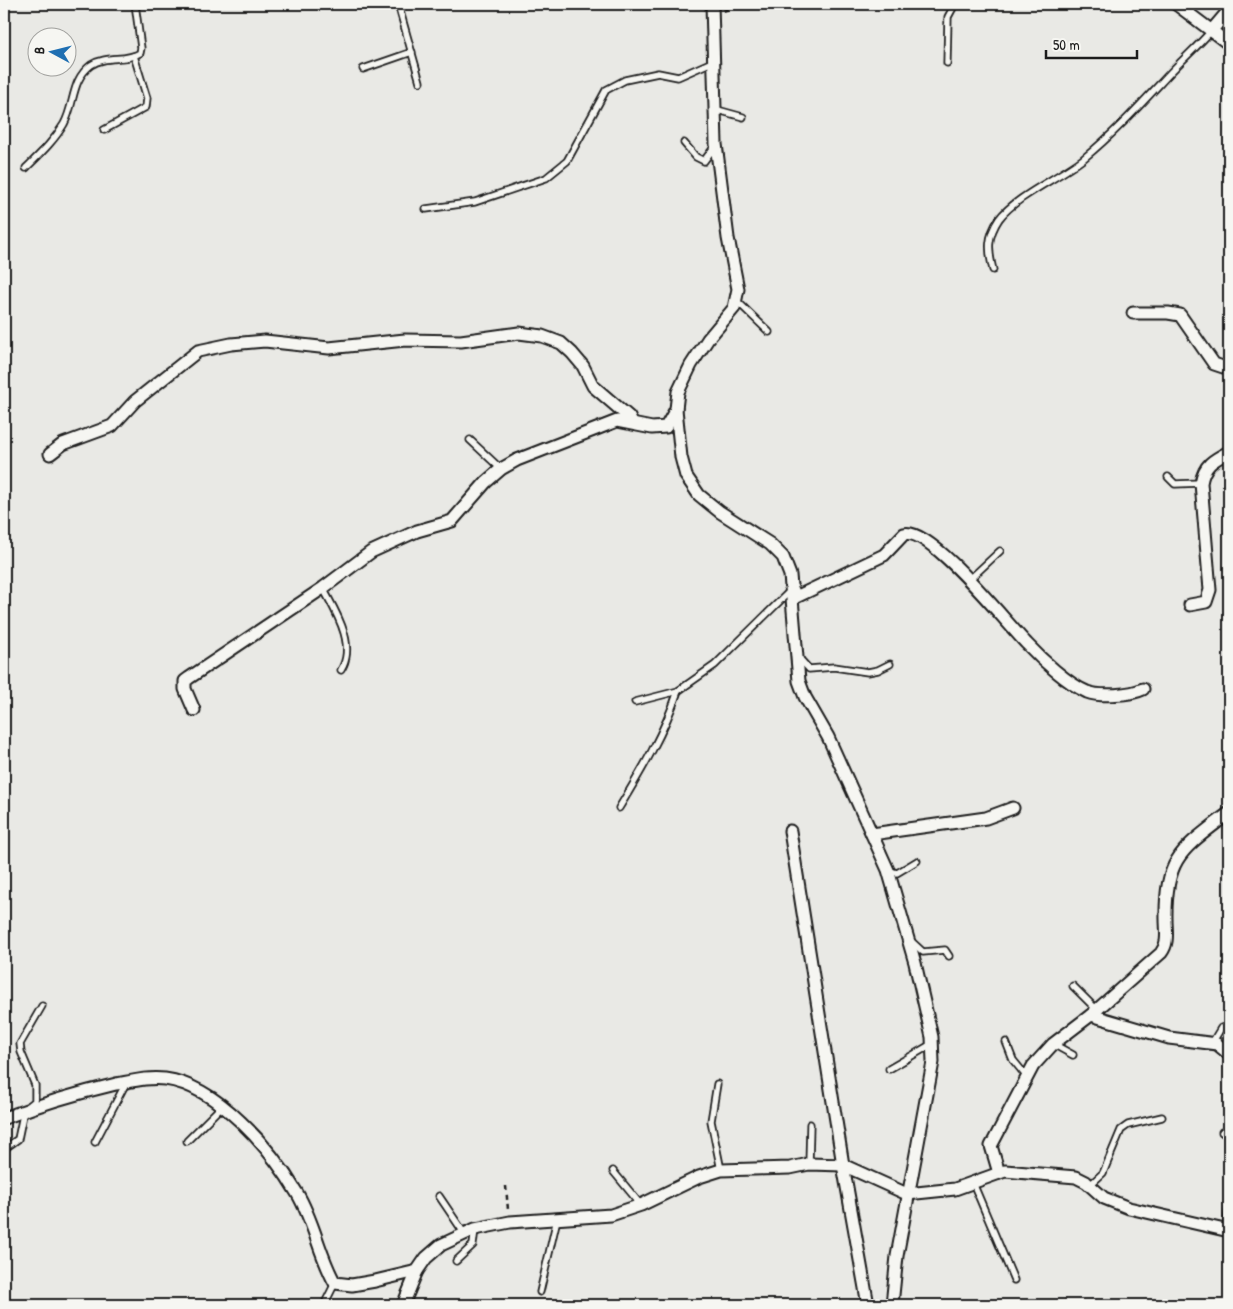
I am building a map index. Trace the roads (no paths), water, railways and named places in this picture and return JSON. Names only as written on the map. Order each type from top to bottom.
[{"type":"street","points":[[712,4],[712,62],[716,144],[728,238],[737,279],[736,301],[734,308],[708,339],[691,365],[678,392],[676,410],[681,457],[692,488],[720,512],[777,550],[788,568],[799,681],[805,697],[828,737],[888,870],[909,938],[932,1044],[933,1062],[897,1256],[892,1305]]},
{"type":"street","points":[[1176,4],[1229,44]]},
{"type":"street","points":[[1212,30],[1229,10]]},
{"type":"street","points":[[1133,313],[1180,315],[1214,364],[1229,369]]},
{"type":"street","points":[[50,454],[63,444],[112,426],[135,400],[198,351],[231,344],[265,341],[337,348],[405,340],[461,341],[519,333],[542,336],[561,343],[572,353],[583,366],[593,386],[629,417],[632,423]]},
{"type":"street","points":[[194,710],[185,688],[185,682],[189,678],[323,588],[384,544],[452,521],[500,469],[530,454],[617,421],[652,428],[666,427],[676,410]]},
{"type":"street","points":[[1190,605],[1200,605],[1206,602],[1210,590],[1200,483],[1205,468],[1209,463],[1229,452]]},
{"type":"street","points":[[791,587],[796,597],[813,590],[884,555],[908,533],[917,536],[938,550],[970,579],[1027,644],[1080,687],[1088,692],[1119,694],[1134,694],[1143,689]]},
{"type":"street","points":[[872,834],[986,818],[1013,808]]},
{"type":"street","points":[[999,1173],[991,1146],[1033,1066],[1053,1044],[1094,1012],[1164,949],[1166,893],[1175,861],[1191,842],[1229,813]]},
{"type":"street","points":[[790,831],[843,1166],[868,1305]]},
{"type":"street","points":[[1094,1012],[1169,1038],[1212,1043],[1229,1054]]},
{"type":"street","points":[[4,1118],[62,1097],[127,1082],[167,1079],[196,1089],[211,1097],[222,1106],[267,1150],[297,1192],[338,1284],[352,1285],[417,1270]]},
{"type":"street","points":[[403,1305],[417,1270],[433,1251],[469,1231],[510,1222],[612,1215],[641,1205],[699,1177],[721,1170],[790,1168],[809,1164],[843,1166],[908,1194],[956,1189],[999,1173],[1013,1171],[1065,1175],[1076,1177],[1090,1185],[1104,1198],[1128,1208],[1228,1231]]},
{"type":"lane","points":[[26,168],[56,136],[65,122],[74,88],[81,76],[91,65],[101,60],[134,56],[140,53],[141,48],[135,4]]},
{"type":"lane","points":[[398,4],[420,82]]},
{"type":"lane","points":[[947,63],[948,17],[955,4]]},
{"type":"lane","points":[[993,270],[988,245],[990,236],[1006,211],[1082,160],[1112,134],[1144,104],[1170,73],[1212,30]]},
{"type":"lane","points":[[363,69],[412,52]]},
{"type":"lane","points":[[104,130],[146,107],[147,98],[134,56]]},
{"type":"lane","points":[[426,209],[475,202],[546,178],[567,160],[606,90],[625,80],[658,73],[678,77],[712,62]]},
{"type":"lane","points":[[714,109],[743,117]]},
{"type":"lane","points":[[684,143],[696,157],[704,161],[716,144]]},
{"type":"lane","points":[[736,301],[769,332]]},
{"type":"lane","points":[[470,440],[500,469]]},
{"type":"lane","points":[[1168,478],[1176,484],[1200,483]]},
{"type":"lane","points":[[970,579],[1000,551]]},
{"type":"lane","points":[[635,702],[678,691],[715,665],[791,587]]},
{"type":"lane","points":[[323,588],[345,636],[347,657],[341,670]]},
{"type":"lane","points":[[796,656],[809,670],[834,667],[868,672],[878,670],[890,664]]},
{"type":"lane","points":[[619,808],[656,745],[669,718],[678,691]]},
{"type":"lane","points":[[888,870],[897,873],[917,861]]},
{"type":"lane","points":[[909,938],[923,952],[945,950],[949,956]]},
{"type":"lane","points":[[1073,986],[1094,1012]]},
{"type":"lane","points":[[4,1149],[18,1139],[24,1110],[35,1101],[35,1085],[20,1052],[20,1044],[42,1006]]},
{"type":"lane","points":[[1212,1043],[1221,1028]]},
{"type":"lane","points":[[1006,1042],[1013,1060],[1027,1077]]},
{"type":"lane","points":[[888,1069],[932,1044]]},
{"type":"lane","points":[[1053,1044],[1073,1055]]},
{"type":"lane","points":[[94,1142],[127,1082]]},
{"type":"lane","points":[[717,1084],[711,1121],[721,1170]]},
{"type":"lane","points":[[187,1141],[222,1106]]},
{"type":"lane","points":[[1090,1185],[1103,1173],[1121,1130],[1128,1125],[1162,1117]]},
{"type":"lane","points":[[809,1164],[810,1124]]},
{"type":"lane","points":[[1222,1132],[1229,1137]]},
{"type":"lane","points":[[613,1171],[641,1205]]},
{"type":"lane","points":[[973,1183],[1014,1280]]},
{"type":"lane","points":[[439,1196],[469,1231],[473,1245],[456,1261]]},
{"type":"lane","points":[[1228,1231],[1229,1205]]},
{"type":"lane","points":[[540,1292],[557,1219]]},
{"type":"lane","points":[[324,1305],[338,1284]]}]
